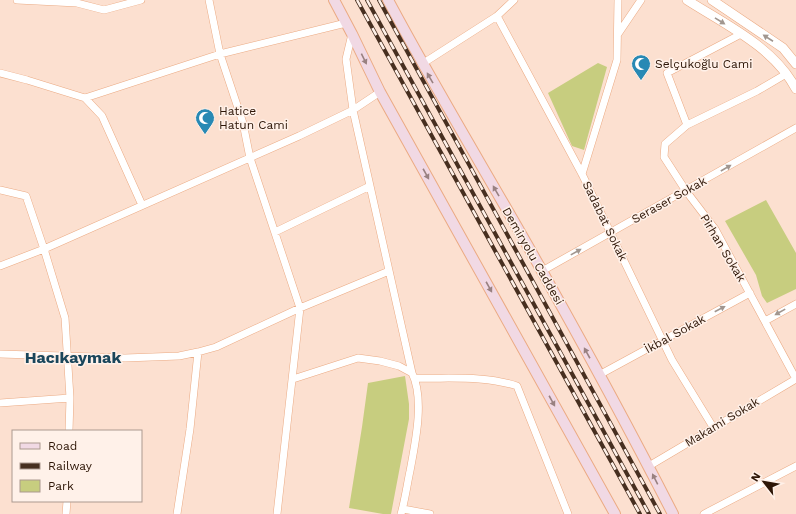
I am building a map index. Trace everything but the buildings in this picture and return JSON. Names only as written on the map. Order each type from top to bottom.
[{"type":"main road","points":[[334,0],[380,92],[614,514]]},
{"type":"main road","name":"Demiryolu Caddesi","points":[[388,0],[422,64],[542,271],[673,514]]},
{"type":"street","points":[[17,0],[77,3],[104,10],[141,0]]},
{"type":"street","points":[[209,0],[220,54],[243,123],[250,158],[300,308],[277,514]]},
{"type":"street","points":[[422,64],[497,16],[514,0]]},
{"type":"street","points":[[582,174],[617,60],[618,0]]},
{"type":"street","points":[[618,35],[641,0]]},
{"type":"street","points":[[687,0],[741,34],[771,56],[796,89]]},
{"type":"street","points":[[712,0],[783,48],[796,64]]},
{"type":"street","name":"Sadabat Sokak","points":[[497,16],[582,174],[672,360],[713,427]]},
{"type":"street","points":[[85,98],[220,54],[346,23]]},
{"type":"street","points":[[352,34],[346,59],[354,110],[418,404],[418,426],[402,511],[430,514]]},
{"type":"street","points":[[687,125],[667,73],[741,34]]},
{"type":"street","points":[[0,73],[85,98],[102,116],[142,206]]},
{"type":"street","name":"Pirhan Sokak","points":[[786,74],[757,91],[687,125],[665,144],[664,157],[686,191],[715,229],[796,379]]},
{"type":"street","points":[[0,266],[44,249],[250,158],[354,110],[380,92]]},
{"type":"street","name":"Seraser Sokak","points":[[542,271],[796,128]]},
{"type":"street","points":[[275,232],[370,186]]},
{"type":"street","points":[[0,190],[26,196],[65,318],[70,398],[69,430]]},
{"type":"street","points":[[0,354],[125,358],[179,356],[198,352],[216,347],[300,308],[389,271]]},
{"type":"street","name":"İkbal Sokak","points":[[599,375],[750,293]]},
{"type":"street","points":[[765,321],[796,304]]},
{"type":"street","points":[[177,514],[190,429],[198,352]]},
{"type":"street","points":[[293,378],[358,358],[380,361],[399,366],[413,376],[475,379],[504,382],[516,386],[568,514]]},
{"type":"street","name":"Makami Sokak","points":[[648,466],[796,379]]},
{"type":"street","points":[[0,404],[70,398]]},
{"type":"street","points":[[704,514],[796,466]]},
{"type":"street","points":[[66,514],[67,502]]},
{"type":"green space","points":[[598,63],[607,67],[584,150],[572,146],[548,93]]},
{"type":"green space","points":[[766,200],[796,253],[796,289],[767,303],[762,296],[756,275],[725,221]]},
{"type":"green space","points":[[405,376],[409,404],[409,419],[391,514],[349,508],[368,383]]},
{"type":"railway","points":[[357,0],[640,514]]},
{"type":"railway","points":[[367,0],[649,514]]},
{"type":"railway","points":[[379,0],[660,514]]},
{"type":"place","name":"Selçukoğlu Cami","points":[[641,81]]},
{"type":"place","name":"Hatice Hatun Cami","points":[[205,135]]},
{"type":"district","name":"Hacıkaymak","points":[[73,357]]}]
